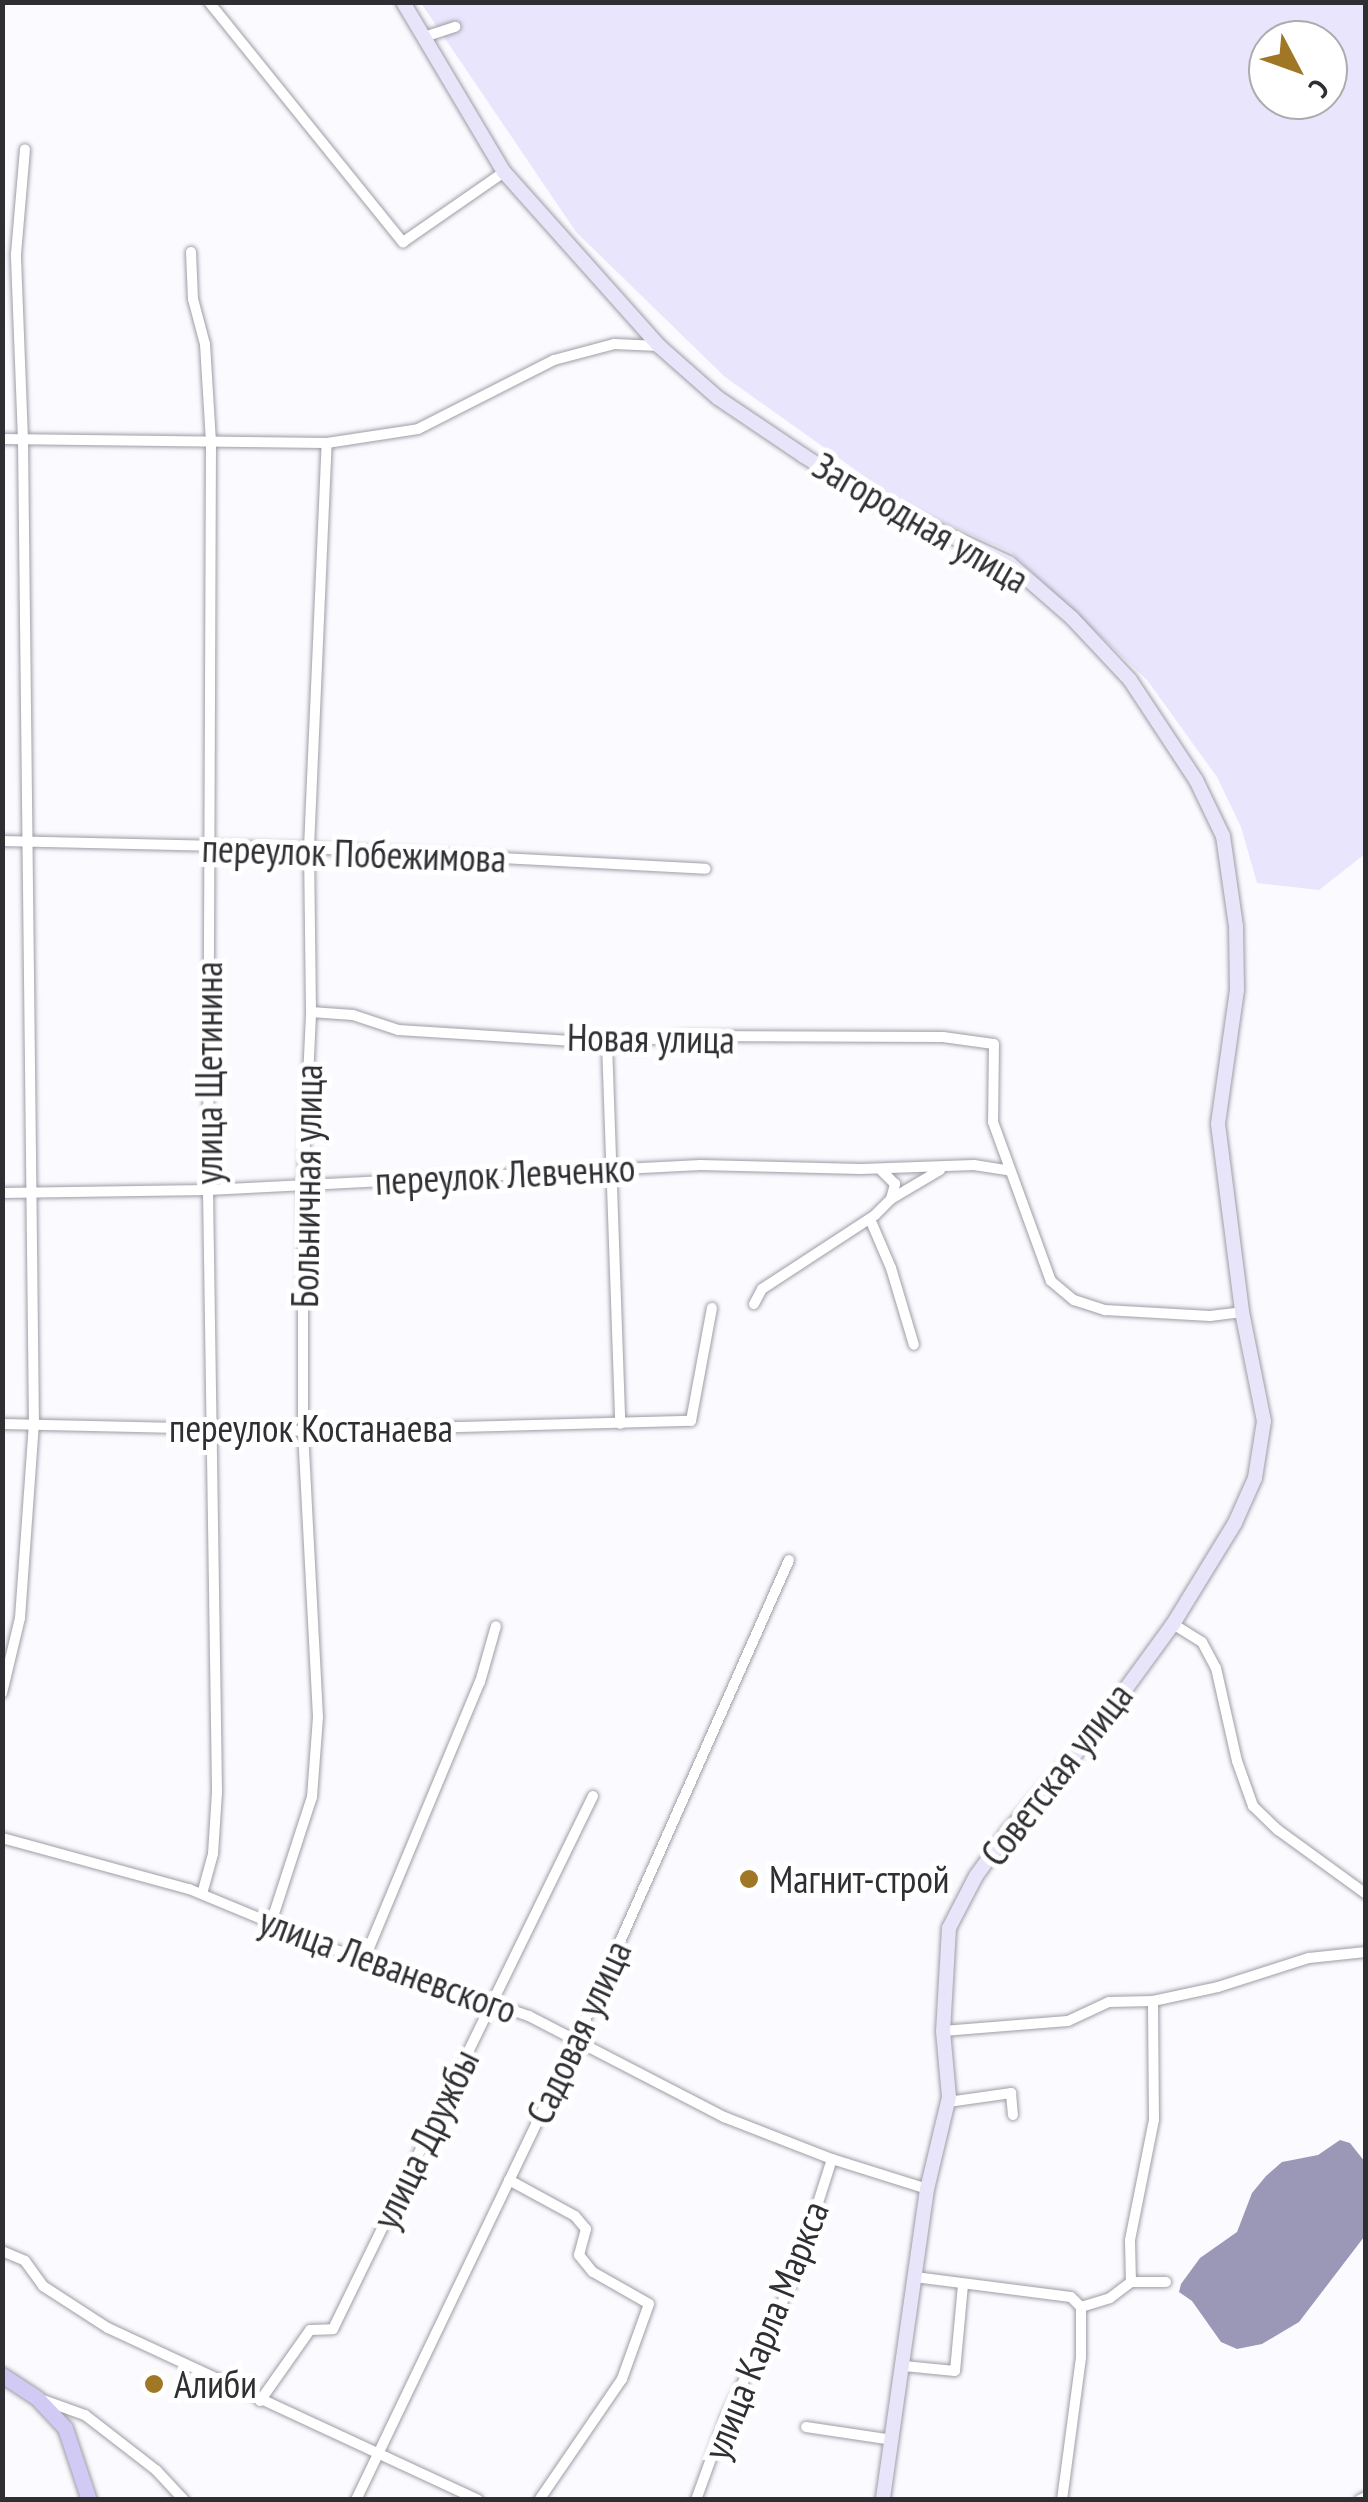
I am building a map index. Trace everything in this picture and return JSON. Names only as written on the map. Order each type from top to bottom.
[{"type":"main road","points":[[2,2375],[55,2414],[74,2444],[89,2500]]},
{"type":"street","points":[[209,2],[403,242],[504,172]]},
{"type":"street","name":"Загородная улица","points":[[404,2],[504,172],[660,346],[718,398],[862,492],[1009,563],[1072,618],[1130,680],[1196,780],[1223,836],[1236,926],[1237,990],[1218,1124],[1242,1312]]},
{"type":"street","points":[[424,37],[454,27]]},
{"type":"street","points":[[2,1693],[20,1618],[34,1425],[23,440],[16,254],[25,149]]},
{"type":"street","name":"улица Щетинина","points":[[192,252],[193,299],[205,344],[211,443],[208,1190],[217,1792],[213,1854],[202,1894]]},
{"type":"street","points":[[2,439],[326,443],[418,429],[554,360],[614,344],[660,346]]},
{"type":"street","name":"Больничная улица","points":[[271,1923],[312,1796],[318,1717],[303,1431],[303,1184],[311,1012],[309,848],[326,443]]},
{"type":"street","name":"переулок Побежимова","points":[[2,841],[309,848],[705,869]]},
{"type":"street","name":"Новая улица","points":[[311,1012],[354,1014],[398,1030],[607,1043],[686,1036],[942,1037],[994,1044],[992,1122],[1007,1170]]},
{"type":"street","points":[[607,1043],[620,1424]]},
{"type":"street","name":"переулок Левченко","points":[[2,1193],[208,1190],[700,1165],[880,1169],[974,1165],[1007,1170]]},
{"type":"street","points":[[754,1304],[756,1296],[775,1279],[946,1167]]},
{"type":"street","points":[[880,1169],[895,1184],[891,1200]]},
{"type":"street","points":[[1007,1170],[1052,1281],[1074,1300],[1105,1310],[1166,1315],[1242,1312]]},
{"type":"street","points":[[870,1219],[891,1268],[914,1345]]},
{"type":"street","name":"переулок Костанаева","points":[[2,1424],[303,1431],[691,1421],[712,1308]]},
{"type":"street","name":"Советская улица","points":[[883,2500],[928,2189],[948,2102],[943,2031],[949,1928],[976,1876],[1006,1832],[1095,1731],[1174,1624],[1235,1523],[1255,1478],[1264,1421],[1242,1312]]},
{"type":"street","name":"Садовая улица","points":[[356,2500],[576,2041],[789,1560]]},
{"type":"street","points":[[1174,1624],[1202,1642],[1216,1668],[1237,1761],[1254,1806],[1278,1830],[1366,1894]]},
{"type":"street","points":[[364,1960],[480,1682],[496,1626]]},
{"type":"street","name":"улица Дружбы","points":[[260,2402],[310,2330],[333,2329],[594,1796]]},
{"type":"street","name":"улица Леваневского","points":[[2,1838],[202,1894],[364,1960],[490,2002],[724,2117],[832,2159],[928,2189]]},
{"type":"street","points":[[943,2031],[1044,2026],[1068,2021],[1109,2002],[1154,2001],[1218,1987],[1309,1958],[1366,1952]]},
{"type":"street","points":[[1131,2282],[1130,2240],[1154,2120],[1154,2001]]},
{"type":"street","points":[[948,2102],[1012,2093],[1012,2115]]},
{"type":"street","name":"улица Карла Маркса","points":[[696,2500],[726,2417],[794,2278],[832,2159]]},
{"type":"street","points":[[509,2180],[574,2216],[586,2229],[579,2255],[593,2272],[650,2304],[622,2379],[539,2500]]},
{"type":"street","points":[[5,2253],[24,2260],[43,2286],[108,2328],[260,2402],[379,2452],[478,2500]]},
{"type":"street","points":[[915,2277],[1071,2296],[1082,2307],[1081,2357],[1062,2500]]},
{"type":"street","points":[[1082,2307],[1110,2298],[1131,2282],[1166,2282]]},
{"type":"street","points":[[904,2366],[955,2371],[963,2285]]},
{"type":"street","points":[[37,2398],[85,2415],[156,2470],[184,2500]]},
{"type":"street","points":[[806,2428],[893,2440]]},
{"type":"shaded area","points":[[421,3],[1365,3],[1365,854],[1319,890],[1257,883],[1241,827],[1217,777],[1147,680],[1011,552],[906,506],[725,377],[576,232]]},
{"type":"shaded area","points":[[1340,2140],[1350,2143],[1365,2162],[1364,2237],[1299,2322],[1262,2344],[1237,2349],[1221,2342],[1192,2301],[1179,2292],[1181,2284],[1200,2258],[1237,2232],[1252,2193],[1266,2176],[1282,2162],[1318,2155]]},
{"type":"place","name":"Магнит-строй","points":[[749,1879]]},
{"type":"place","name":"Алиби","points":[[154,2384]]}]
